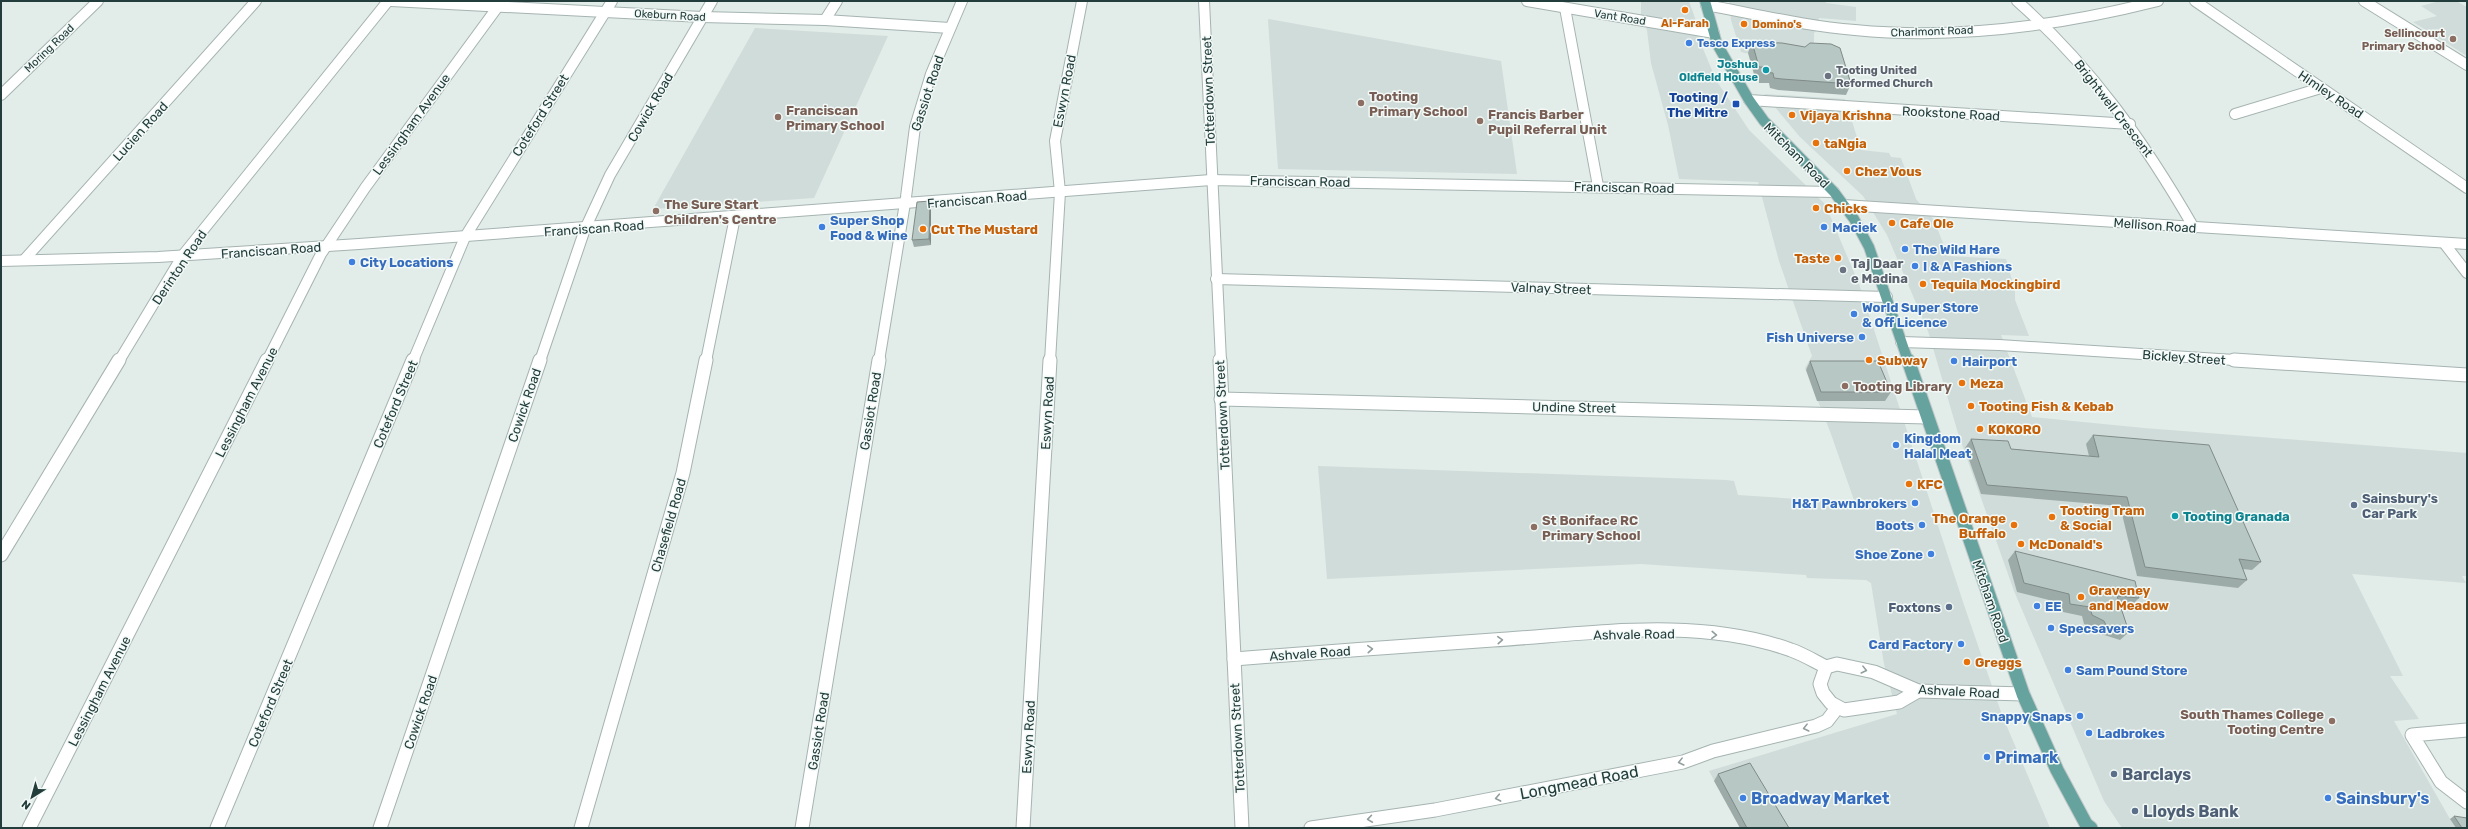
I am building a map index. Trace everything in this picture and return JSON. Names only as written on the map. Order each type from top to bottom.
[{"type":"main road","name":"Mitcham Road","points":[[1706,3],[1717,44],[1749,100],[1764,121],[1834,192],[1869,247],[2023,694],[2056,770],[2088,827]]},
{"type":"street","name":"Moring Road","points":[[1,95],[98,1]]},
{"type":"street","name":"Lucien Road","points":[[24,260],[256,1]]},
{"type":"street","name":"Okeburn Road","points":[[390,1],[500,4],[702,17],[826,20],[950,28]]},
{"type":"street","name":"Derinton Road","points":[[1,555],[184,255],[390,1]]},
{"type":"street","name":"Coteford Street","points":[[217,828],[465,237],[612,1]]},
{"type":"street","name":"Cowick Road","points":[[380,828],[585,229],[610,175],[712,1]]},
{"type":"street","points":[[826,20],[837,1]]},
{"type":"street","name":"Gassiot Road","points":[[802,828],[917,117],[950,28],[962,1]]},
{"type":"street","name":"Eswyn Road","points":[[1023,828],[1060,192],[1055,141],[1082,1]]},
{"type":"street","name":"Totterdown Street","points":[[1204,1],[1221,399],[1242,828]]},
{"type":"street","name":"Vant Road","points":[[1527,1],[1714,33]]},
{"type":"street","name":"Brightwell Crescent","points":[[2017,1],[2043,24],[2096,81],[2130,124],[2158,165],[2194,228]]},
{"type":"street","name":"Charlmont Road","points":[[1706,3],[1812,24],[1875,32],[1910,34],[2043,24],[2158,1]]},
{"type":"street","name":"Himley Road","points":[[2194,1],[2467,188]]},
{"type":"street","points":[[2364,1],[2467,65]]},
{"type":"street","name":"Lessingham Avenue","points":[[29,828],[326,246],[365,188],[500,4]]},
{"type":"street","points":[[1565,8],[1598,186]]},
{"type":"street","points":[[2235,114],[2321,88]]},
{"type":"street","name":"Rookstone Road","points":[[1749,100],[2130,124]]},
{"type":"street","name":"Franciscan Road","points":[[1,261],[184,255],[585,229],[1211,180],[1598,186],[1834,192]]},
{"type":"street","name":"Mellison Road","points":[[1843,205],[2467,244]]},
{"type":"street","name":"Chasefield Road","points":[[581,828],[683,473],[735,218]]},
{"type":"street","points":[[2444,243],[2467,273]]},
{"type":"street","name":"Valnay Street","points":[[1216,280],[1887,297]]},
{"type":"street","name":"Bickley Street","points":[[1901,342],[2006,346],[2467,375]]},
{"type":"street","name":"Undine Street","points":[[1221,399],[1927,417]]},
{"type":"street","name":"Ashvale Road","points":[[1234,659],[1642,631],[1722,635],[1777,645],[1826,667],[1837,664],[1874,672],[1918,691],[2023,694]]},
{"type":"street","points":[[1826,667],[1820,684],[1823,693],[1837,708],[1853,710],[1899,702],[1918,691]]},
{"type":"street","name":"Longmead Road","points":[[1311,828],[1435,810],[1683,762],[1713,751],[1816,726],[1828,721],[1837,708]]},
{"type":"street","points":[[2467,730],[2412,735],[2441,782],[2467,802]]},
{"type":"shaded area","points":[[1641,1],[1689,1],[1697,24],[1699,39],[1716,80],[1749,130],[1825,204],[1859,284],[1964,605],[2002,715],[2050,828],[1740,828],[1709,771],[1897,714],[1884,664],[1871,583],[1866,580],[1807,578],[1806,575],[1641,564],[1327,579],[1318,466],[1726,480],[1734,481],[1738,495],[1855,503],[1831,434],[1805,368],[1812,356],[1779,261],[1758,182],[1679,179],[1668,125],[1651,63],[1647,30],[1641,15]]},
{"type":"shaded area","points":[[1729,1],[1825,1],[1826,3],[1856,7],[1856,21],[1819,18],[1817,30],[1814,33],[1814,46],[1780,46],[1753,54],[1745,53],[1741,52],[1731,20]]},
{"type":"shaded area","name":"Sellincourt Primary School","points":[[2440,1],[2456,1],[2467,7],[2467,56],[2413,22],[2437,16],[2421,6]]},
{"type":"shaded area","name":"Tooting Primary School","points":[[1268,19],[1501,61],[1517,174],[1278,169]]},
{"type":"shaded area","name":"Franciscan Primary School","points":[[755,28],[888,36],[814,198],[653,209]]},
{"type":"shaded area","points":[[1764,94],[1845,99],[1861,150],[1889,153],[1891,157],[1901,158],[1916,199],[1934,220],[1948,256],[2006,259],[2015,291],[2015,300],[2029,336],[2001,335],[2032,417],[2144,428],[2467,453],[2467,576],[2462,576],[2466,583],[2352,574],[2403,676],[2390,676],[2419,719],[2394,721],[2450,819],[2467,821],[2467,828],[2122,828],[2104,801],[2014,591],[1958,433],[1928,331],[1887,235],[1863,196],[1800,137]]},
{"type":"building","points":[[1752,42],[1782,43],[1805,47],[1810,43],[1831,44],[1840,48],[1851,84],[1774,78],[1773,73],[1763,72],[1763,67],[1759,67]]},
{"type":"building","points":[[930,201],[929,239],[912,240],[917,202]]},
{"type":"building","name":"Tooting Library","points":[[1810,361],[1878,361],[1891,392],[1821,392]]},
{"type":"building","name":"Tooting Granada","points":[[2093,435],[2209,445],[2261,562],[2239,559],[2247,580],[2145,567],[2127,497],[1987,485],[1971,439],[2008,441],[2011,449],[2099,457]]},
{"type":"building","name":"Graveney and Meadow","points":[[2015,551],[2135,581],[2139,598],[2117,596],[2129,632],[2106,625],[2104,621],[2092,615],[2090,607],[2070,604],[2069,594],[2024,583]]},
{"type":"building","name":"Broadway Market","points":[[1750,763],[1789,828],[1747,828],[1718,774]]},
{"type":"building","points":[[2454,816],[2467,818],[2467,828],[2462,828]]},
{"type":"place","name":"Al-Farah","points":[[1685,10]]},
{"type":"place","name":"Domino's","points":[[1744,24]]},
{"type":"place","name":"Sellincourt Primary School","points":[[2453,39]]},
{"type":"place","name":"Tesco Express","points":[[1689,43]]},
{"type":"place","name":"Joshua Oldfield House","points":[[1766,70]]},
{"type":"place","name":"Tooting United Reformed Church","points":[[1828,76]]},
{"type":"place","name":"Tooting Primary School","points":[[1361,103]]},
{"type":"place","name":"Tooting / The Mitre","points":[[1736,104]]},
{"type":"place","name":"Vijaya Krishna","points":[[1792,115]]},
{"type":"place","name":"Franciscan Primary School","points":[[778,117]]},
{"type":"place","name":"Francis Barber Pupil Referral Unit","points":[[1480,121]]},
{"type":"place","name":"taNgia","points":[[1816,143]]},
{"type":"place","name":"Chez Vous","points":[[1847,171]]},
{"type":"place","name":"Chicks","points":[[1816,208]]},
{"type":"place","name":"The Sure Start Children's Centre","points":[[656,211]]},
{"type":"place","name":"Cafe Ole","points":[[1892,223]]},
{"type":"place","name":"Super Shop Food & Wine","points":[[822,227]]},
{"type":"place","name":"Maciek","points":[[1824,227]]},
{"type":"place","name":"Cut The Mustard","points":[[923,229]]},
{"type":"place","name":"The Wild Hare","points":[[1905,249]]},
{"type":"place","name":"Taste","points":[[1838,258]]},
{"type":"place","name":"City Locations","points":[[352,262]]},
{"type":"place","name":"I & A Fashions","points":[[1915,266]]},
{"type":"place","name":"Taj Daar e Madina","points":[[1843,270]]},
{"type":"place","name":"Tequila Mockingbird","points":[[1923,284]]},
{"type":"place","name":"World Super Store & Off Licence","points":[[1854,314]]},
{"type":"place","name":"Fish Universe","points":[[1862,337]]},
{"type":"place","name":"Subway","points":[[1869,360]]},
{"type":"place","name":"Hairport","points":[[1954,361]]},
{"type":"place","name":"Meza","points":[[1962,383]]},
{"type":"place","name":"Tooting Library","points":[[1845,386]]},
{"type":"place","name":"Tooting Fish & Kebab","points":[[1971,406]]},
{"type":"place","name":"KOKORO","points":[[1980,429]]},
{"type":"place","name":"Kingdom Halal Meat","points":[[1896,445]]},
{"type":"place","name":"KFC","points":[[1909,484]]},
{"type":"place","name":"H&T Pawnbrokers","points":[[1915,503]]},
{"type":"place","name":"Sainsbury's Car Park","points":[[2354,505]]},
{"type":"place","name":"Tooting Granada","points":[[2175,516]]},
{"type":"place","name":"Tooting Tram & Social","points":[[2052,517]]},
{"type":"place","name":"Boots","points":[[1922,525]]},
{"type":"place","name":"The Orange Buffalo","points":[[2014,525]]},
{"type":"place","name":"St Boniface RC Primary School","points":[[1534,527]]},
{"type":"place","name":"McDonald's","points":[[2021,544]]},
{"type":"place","name":"Shoe Zone","points":[[1931,554]]},
{"type":"place","name":"Graveney and Meadow","points":[[2081,597]]},
{"type":"place","name":"EE","points":[[2037,606]]},
{"type":"place","name":"Foxtons","points":[[1949,607]]},
{"type":"place","name":"Specsavers","points":[[2051,628]]},
{"type":"place","name":"Card Factory","points":[[1961,644]]},
{"type":"place","name":"Greggs","points":[[1967,662]]},
{"type":"place","name":"Sam Pound Store","points":[[2068,670]]},
{"type":"place","name":"Snappy Snaps","points":[[2080,716]]},
{"type":"place","name":"South Thames College Tooting Centre","points":[[2332,721]]},
{"type":"place","name":"Ladbrokes","points":[[2089,733]]},
{"type":"place","name":"Primark","points":[[1987,757]]},
{"type":"place","name":"Barclays","points":[[2114,774]]},
{"type":"place","name":"Broadway Market","points":[[1743,798]]},
{"type":"place","name":"Sainsbury's","points":[[2328,798]]},
{"type":"place","name":"Lloyds Bank","points":[[2135,811]]}]
